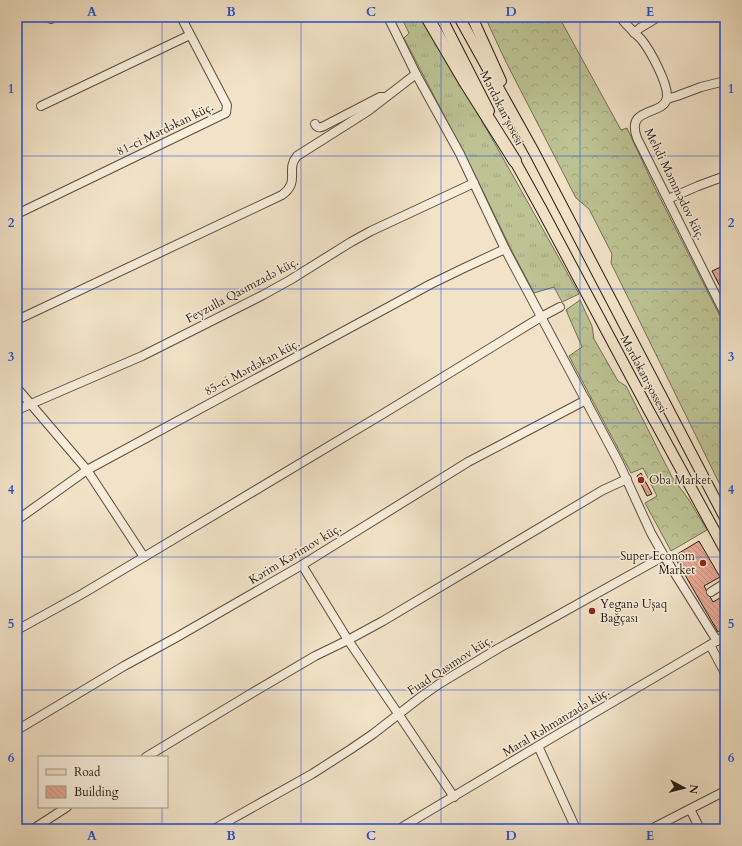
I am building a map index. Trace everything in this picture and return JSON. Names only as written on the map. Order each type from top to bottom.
[{"type":"highway","points":[[427,17],[464,80],[515,161]]},
{"type":"main road","name":"Mərdəkan şosesi","points":[[441,17],[515,161],[542,210]]},
{"type":"main road","name":"Mərdəkan şosesi","points":[[459,17],[560,201]]},
{"type":"main road","points":[[472,17],[534,152]]},
{"type":"main road","name":"Mərdəkan şossesi","points":[[560,201],[725,518]]},
{"type":"main road","name":"Mərdəkan şossesi","points":[[542,210],[725,550]]},
{"type":"street","name":"81-ci Mərdəkan küç.","points":[[17,214],[226,113],[227,105],[181,17]]},
{"type":"street","points":[[388,17],[416,74],[460,154],[505,249],[586,400],[626,479],[651,533],[714,643],[725,673]]},
{"type":"street","points":[[620,17],[640,39],[652,56],[664,83],[667,99]]},
{"type":"street","points":[[634,33],[658,17]]},
{"type":"street","points":[[41,106],[190,35]]},
{"type":"street","points":[[17,320],[282,195],[288,191],[291,185],[292,166],[297,156],[368,111],[416,74]]},
{"type":"street","name":"Mehdi Məmmədov küç.","points":[[725,81],[700,87],[667,99],[661,107],[642,115],[637,119],[634,130],[725,314]]},
{"type":"street","points":[[315,124],[316,127],[320,128],[380,97],[386,98]]},
{"type":"street","points":[[668,199],[725,176]]},
{"type":"street","name":"Feyzulla Qasımzadə küç.","points":[[17,410],[142,356],[263,295],[371,231],[474,183]]},
{"type":"street","name":"85-ci Mərdəkan küç.","points":[[17,520],[87,470],[432,284],[505,249]]},
{"type":"street","points":[[17,630],[82,594],[393,408],[541,317],[560,307]]},
{"type":"street","points":[[17,388],[87,470],[144,557]]},
{"type":"street","name":"Kərim Kərimov küç.","points":[[17,730],[124,666],[178,637],[302,565],[468,462],[586,400]]},
{"type":"street","points":[[148,756],[315,656],[383,621],[603,490],[626,479]]},
{"type":"street","name":"Fuad Qasımov küç.","points":[[214,829],[312,774],[373,734],[439,684],[499,648],[664,556]]},
{"type":"street","points":[[302,565],[348,640],[454,797]]},
{"type":"street","points":[[711,592],[725,583]]},
{"type":"street","name":"Maral Rəhmanzadə küç.","points":[[399,829],[725,636]]},
{"type":"street","points":[[538,746],[576,829]]},
{"type":"street","points":[[651,829],[725,791]]},
{"type":"street","points":[[34,829],[66,808]]},
{"type":"street","points":[[690,809],[700,829]]},
{"type":"green space","points":[[401,17],[421,17],[579,294],[562,302],[554,287],[534,293],[404,38],[409,33]]},
{"type":"green space","points":[[485,17],[559,17],[621,130],[627,128],[653,184],[725,326],[725,495],[611,263],[612,254],[589,209],[576,198],[506,62]]},
{"type":"green space","points":[[580,300],[592,326],[594,339],[618,381],[626,386],[672,477],[689,500],[707,530],[671,551],[645,503],[657,496],[643,468],[631,473],[569,356],[582,347],[566,310]]},
{"type":"building","points":[[725,265],[725,293],[724,294],[712,271]]},
{"type":"building","points":[[641,473],[652,494],[647,496],[637,476]]},
{"type":"building","points":[[699,541],[720,577],[704,586],[713,602],[725,595],[725,627],[718,632],[674,556]]},
{"type":"place","name":"Oba Market","points":[[641,480]]},
{"type":"place","name":"Super Econom Market","points":[[703,563]]},
{"type":"place","name":"Yeganə Uşaq Bağçası","points":[[592,611]]}]
